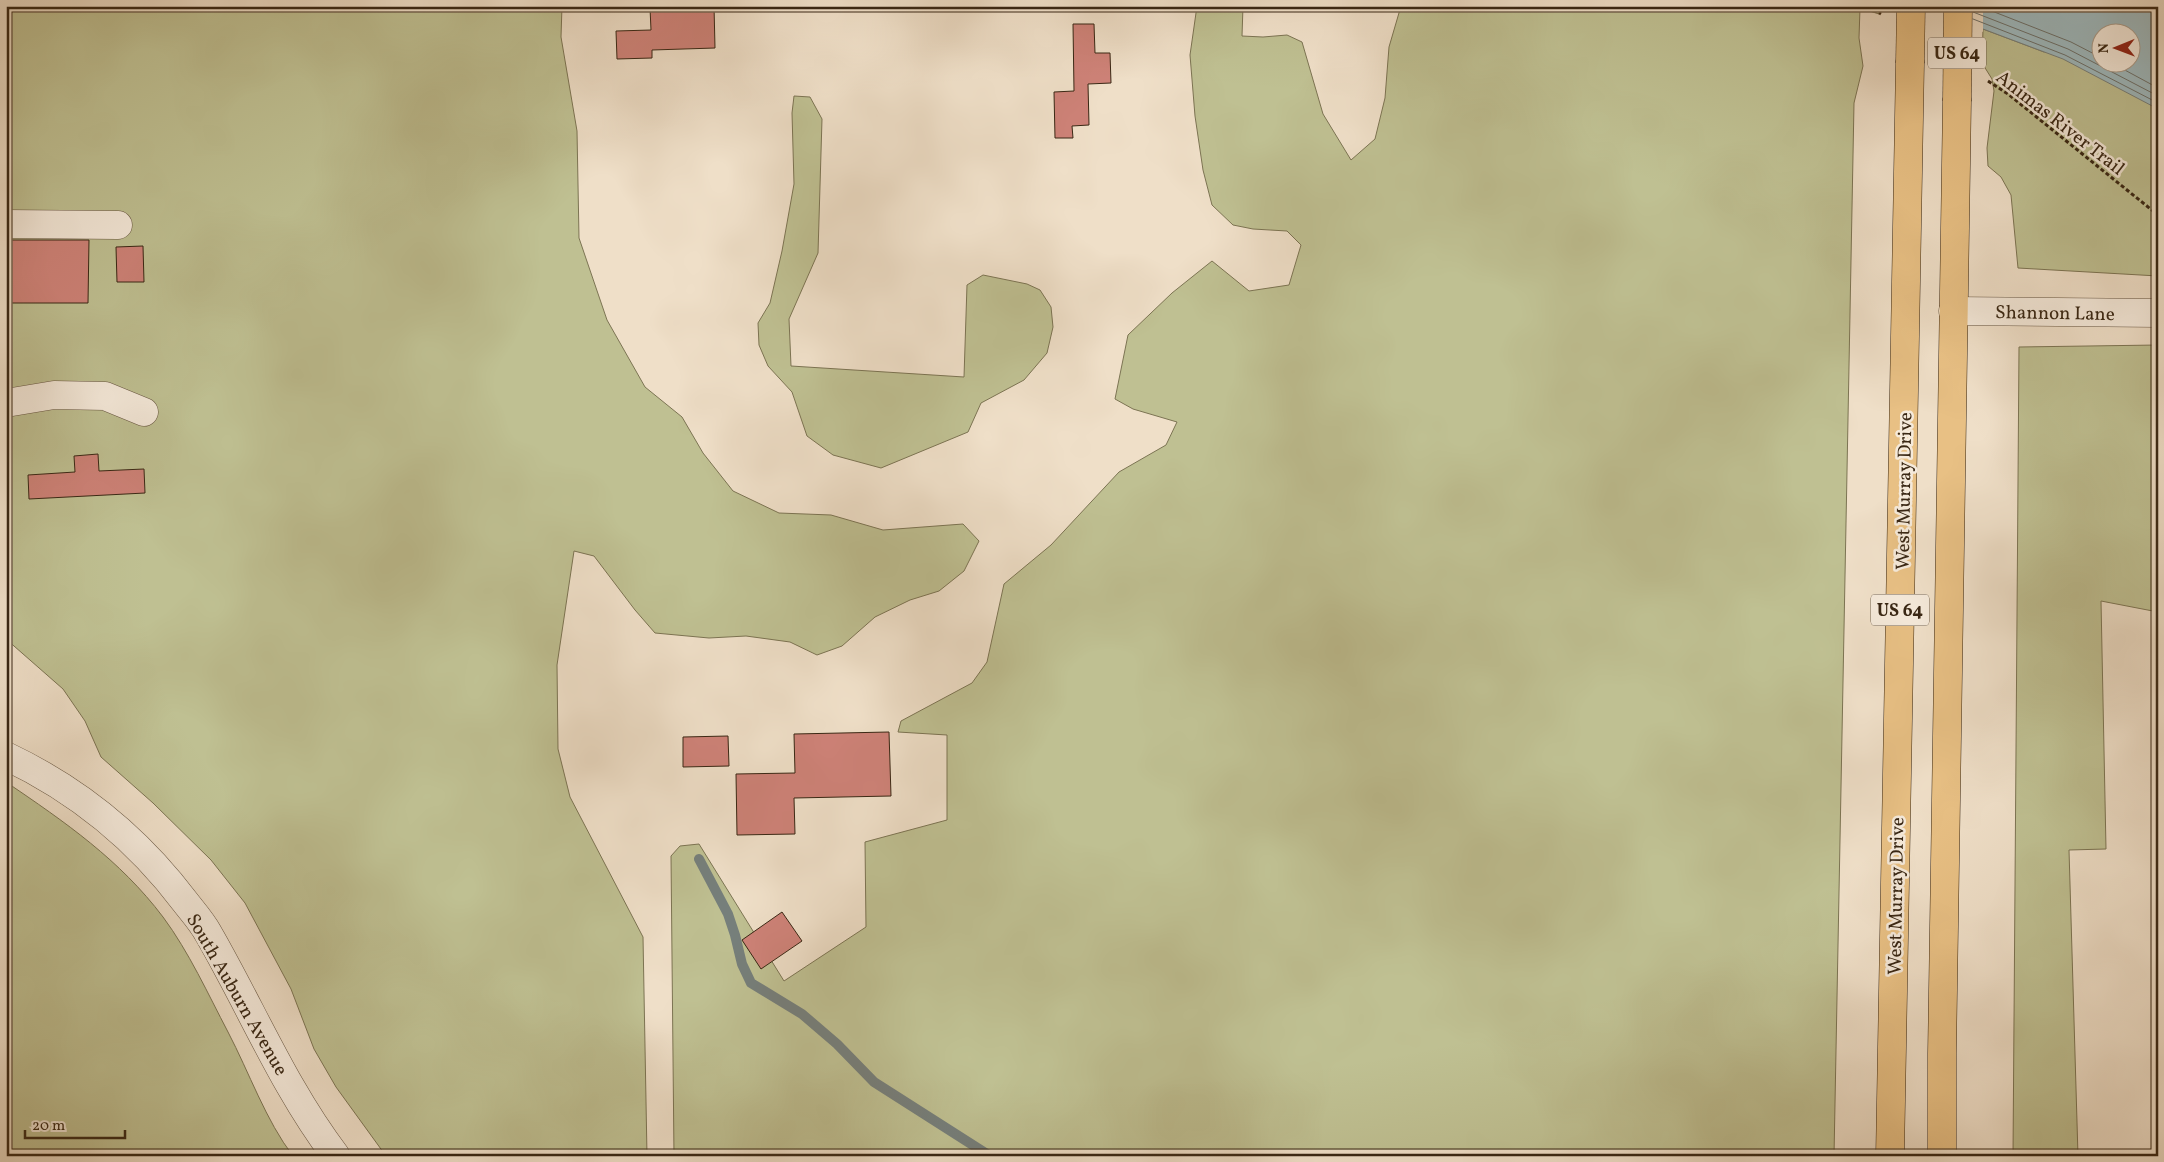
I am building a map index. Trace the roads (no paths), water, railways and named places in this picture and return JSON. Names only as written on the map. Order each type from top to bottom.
[{"type":"highway","name":"West Murray Drive","points":[[1890,1156],[1911,6]]},
{"type":"highway","name":"US 64","points":[[1942,1156],[1958,6]]},
{"type":"street","points":[[6,224],[118,225]]},
{"type":"street","name":"Shannon Lane","points":[[1953,311],[2158,313]]},
{"type":"street","points":[[6,403],[54,395],[105,396],[144,412]]},
{"type":"street","name":"South Auburn Avenue","points":[[6,756],[74,794],[124,833],[170,881],[207,931],[294,1093],[336,1156]]},
{"type":"water","points":[[1936,6],[2158,6],[2158,109],[2063,59],[1983,29]]},
{"type":"waterway","points":[[699,859],[728,914],[742,964],[751,983],[802,1014],[837,1044],[874,1082],[990,1156]]}]
